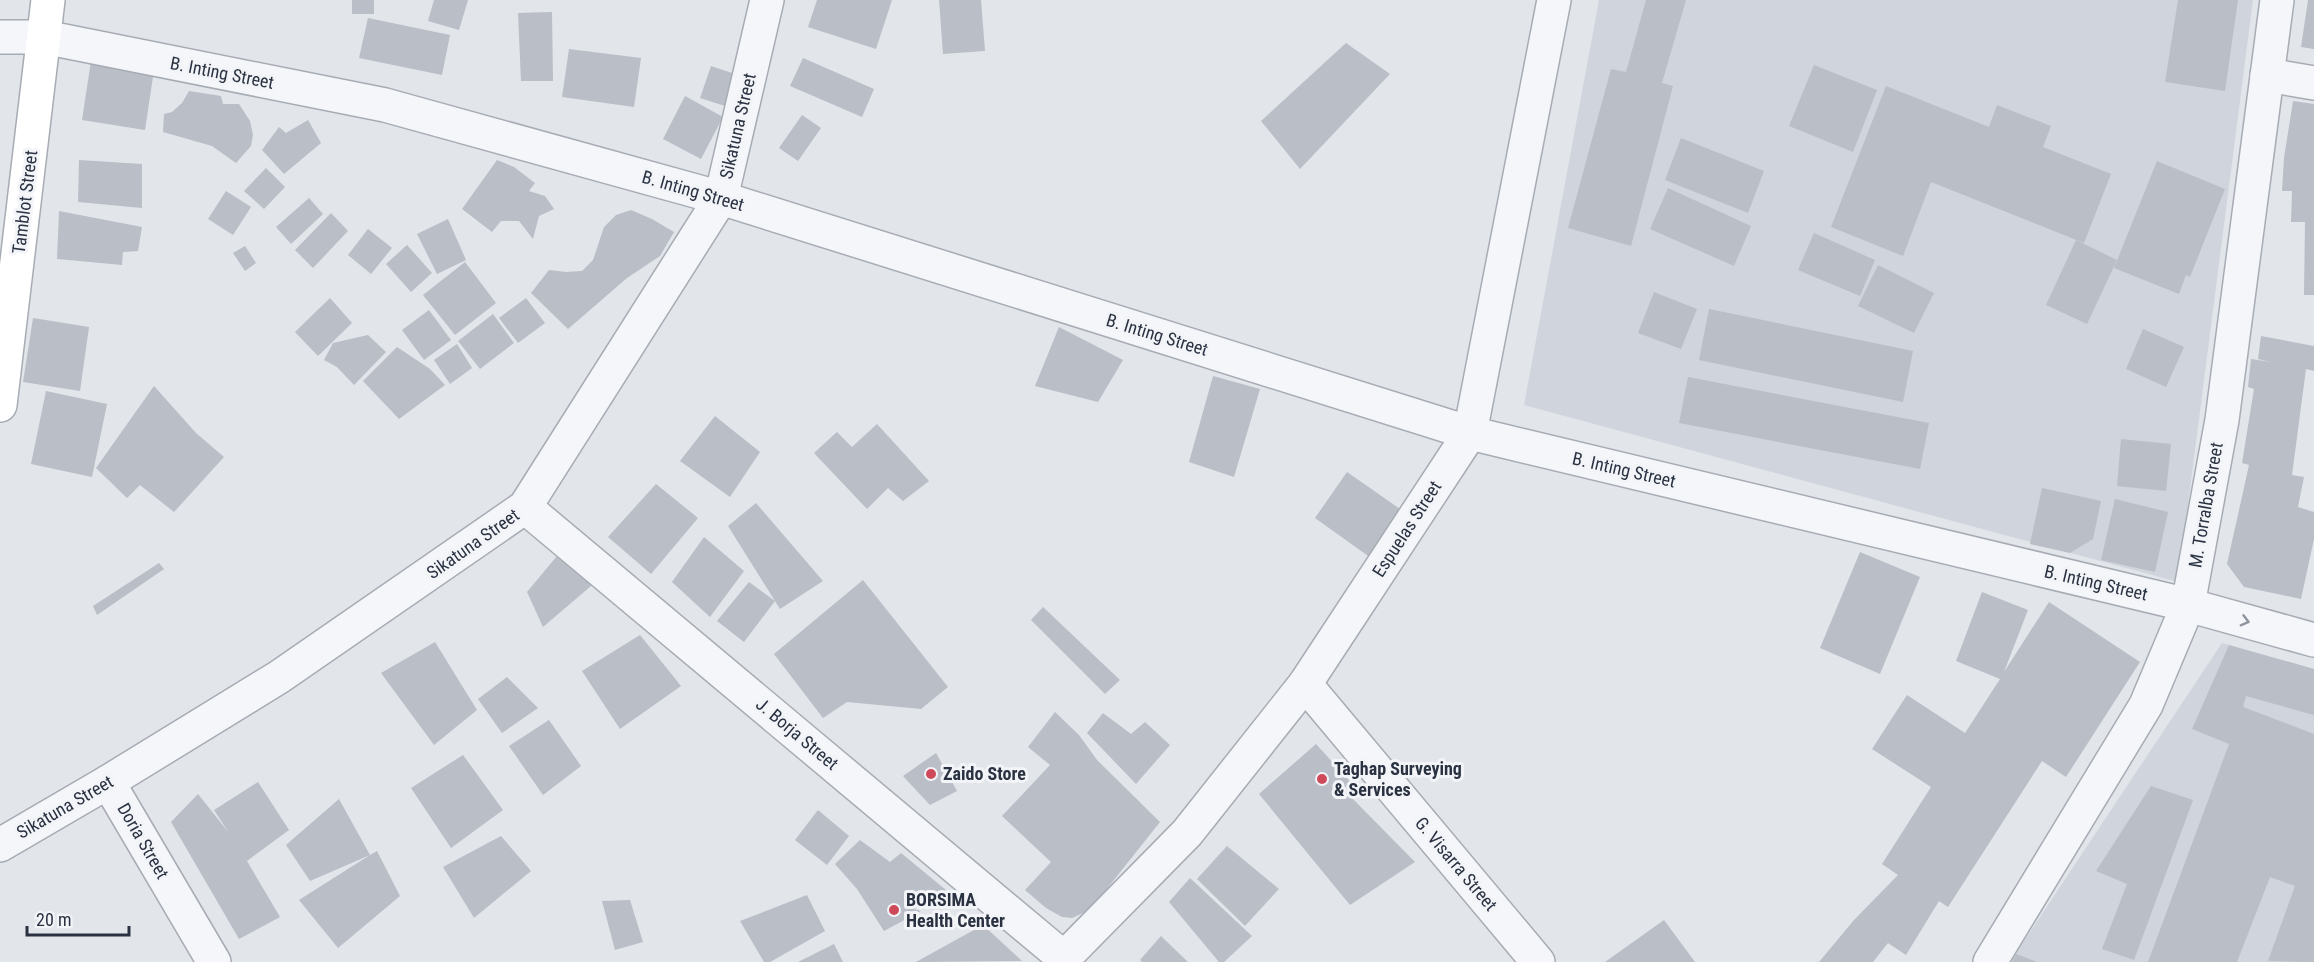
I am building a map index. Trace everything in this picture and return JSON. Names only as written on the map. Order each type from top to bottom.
[{"type":"main road","name":"Tamblot Street","points":[[0,405],[48,0]]},
{"type":"street","name":"Sikatuna Street","points":[[0,845],[279,677],[525,507],[721,198],[767,0]]},
{"type":"street","name":"Espuelas Street","points":[[1064,961],[1187,833],[1305,684],[1470,433],[1554,0]]},
{"type":"street","name":"M. Torralba Street","points":[[1990,962],[2146,705],[2188,605],[2222,420],[2277,0]]},
{"type":"street","name":"B. Inting Street","points":[[0,37],[44,37],[385,105],[721,198],[1470,433],[2188,605],[2314,640]]},
{"type":"street","points":[[2267,75],[2314,83]]},
{"type":"street","name":"J. Borja Street","points":[[525,507],[1064,961]]},
{"type":"street","name":"G. Visarra Street","points":[[1305,684],[1538,962]]},
{"type":"street","name":"Doria Street","points":[[108,782],[213,962]]},
{"type":"shaded area","points":[[1599,0],[2253,0],[2178,582],[1524,405]]},
{"type":"shaded area","points":[[2222,643],[2314,669],[2314,962],[2010,962]]},
{"type":"building","points":[[352,0],[374,0],[374,14],[352,14]]},
{"type":"building","points":[[434,0],[468,0],[459,30],[428,21]]},
{"type":"building","points":[[817,0],[892,0],[876,49],[808,27]]},
{"type":"building","points":[[939,0],[981,0],[985,51],[943,54]]},
{"type":"building","points":[[1646,0],[1686,0],[1662,83],[1673,86],[1631,246],[1568,228],[1611,69],[1626,72]]},
{"type":"building","points":[[2178,0],[2238,0],[2225,91],[2165,82]]},
{"type":"building","points":[[2308,0],[2314,0],[2314,49],[2301,47]]},
{"type":"building","points":[[552,12],[553,81],[521,81],[518,13]]},
{"type":"building","points":[[368,18],[450,35],[442,75],[359,58]]},
{"type":"building","points":[[1346,43],[1390,74],[1300,169],[1261,121]]},
{"type":"building","points":[[569,49],[641,58],[634,107],[562,97]]},
{"type":"building","points":[[803,58],[874,89],[862,117],[790,86]]},
{"type":"building","points":[[91,61],[154,70],[145,130],[82,120]]},
{"type":"building","points":[[1814,65],[1877,90],[1853,152],[1789,126]]},
{"type":"building","points":[[711,66],[735,74],[725,106],[700,98]]},
{"type":"building","points":[[1886,86],[1989,127],[1997,105],[2051,126],[2043,147],[2111,174],[2084,243],[1931,182],[1903,256],[1831,227]]},
{"type":"building","points":[[189,91],[221,96],[223,104],[239,104],[250,121],[253,135],[251,146],[236,163],[212,146],[163,132],[164,114],[172,112],[182,103]]},
{"type":"building","points":[[685,96],[723,117],[701,159],[663,139]]},
{"type":"building","points":[[2293,101],[2314,104],[2314,295],[2304,295],[2305,222],[2291,222],[2292,191],[2282,191],[2284,158]]},
{"type":"building","points":[[802,115],[821,128],[798,161],[779,148]]},
{"type":"building","points":[[308,120],[321,143],[284,174],[262,150],[279,127],[286,133]]},
{"type":"building","points":[[1681,138],[1764,171],[1748,213],[1665,180]]},
{"type":"building","points":[[79,160],[142,164],[142,208],[78,202]]},
{"type":"building","points":[[497,160],[514,167],[535,183],[529,191],[545,196],[554,209],[539,216],[533,239],[519,221],[501,221],[492,232],[462,209]]},
{"type":"building","points":[[2157,161],[2225,189],[2190,277],[2186,275],[2179,294],[2114,268]]},
{"type":"building","points":[[266,168],[285,187],[264,209],[244,191]]},
{"type":"building","points":[[1668,188],[1751,226],[1734,266],[1650,229]]},
{"type":"building","points":[[226,191],[251,207],[233,235],[208,219]]},
{"type":"building","points":[[309,198],[323,214],[291,244],[276,227]]},
{"type":"building","points":[[631,210],[674,232],[660,256],[627,278],[568,329],[531,293],[549,270],[582,271],[593,260],[604,227],[616,215]]},
{"type":"building","points":[[59,211],[142,227],[138,251],[123,252],[122,265],[57,259]]},
{"type":"building","points":[[331,213],[348,231],[313,268],[295,250]]},
{"type":"building","points":[[448,219],[466,260],[437,274],[417,234]]},
{"type":"building","points":[[368,229],[392,248],[371,274],[348,255]]},
{"type":"building","points":[[1814,233],[1875,260],[1860,296],[1798,270]]},
{"type":"building","points":[[2076,240],[2117,260],[2087,324],[2046,305]]},
{"type":"building","points":[[407,245],[432,273],[411,292],[386,264]]},
{"type":"building","points":[[245,246],[256,263],[245,271],[233,253]]},
{"type":"building","points":[[465,262],[496,303],[455,335],[423,295]]},
{"type":"building","points":[[1878,265],[1934,293],[1914,333],[1858,306]]},
{"type":"building","points":[[1654,292],[1697,309],[1681,349],[1638,333]]},
{"type":"building","points":[[330,298],[352,323],[318,356],[295,332]]},
{"type":"building","points":[[526,298],[545,323],[518,343],[499,318]]},
{"type":"building","points":[[1709,309],[1913,351],[1903,402],[1699,360]]},
{"type":"building","points":[[429,310],[451,340],[424,360],[402,330]]},
{"type":"building","points":[[493,314],[514,343],[480,369],[458,341]]},
{"type":"building","points":[[33,318],[89,327],[80,391],[23,382]]},
{"type":"building","points":[[1059,327],[1123,360],[1098,402],[1035,386]]},
{"type":"building","points":[[2143,329],[2184,347],[2166,387],[2126,369]]},
{"type":"building","points":[[368,335],[386,352],[354,385],[337,367],[324,360],[333,343]]},
{"type":"building","points":[[2261,336],[2314,346],[2314,371],[2306,369],[2292,475],[2304,477],[2298,507],[2314,512],[2314,539],[2301,599],[2244,587],[2227,564],[2249,465],[2242,463],[2254,389],[2248,387],[2251,359],[2271,362],[2258,359]]},
{"type":"building","points":[[457,344],[472,368],[450,384],[434,360]]},
{"type":"building","points":[[397,347],[430,369],[445,385],[399,419],[363,381]]},
{"type":"building","points":[[1213,376],[1260,389],[1234,477],[1189,462]]},
{"type":"building","points":[[1688,377],[1929,423],[1920,469],[1679,423]]},
{"type":"building","points":[[154,386],[196,433],[224,457],[174,512],[140,485],[127,498],[96,468]]},
{"type":"building","points":[[46,391],[107,404],[92,477],[31,464]]},
{"type":"building","points":[[715,416],[760,452],[730,497],[680,461]]},
{"type":"building","points":[[877,424],[929,481],[903,501],[888,488],[867,509],[814,453],[837,432],[852,447]]},
{"type":"building","points":[[2121,439],[2171,444],[2166,491],[2117,486]]},
{"type":"building","points":[[1347,472],[1403,511],[1371,558],[1315,518]]},
{"type":"building","points":[[656,484],[698,518],[651,574],[608,537]]},
{"type":"building","points":[[2042,488],[2101,501],[2093,539],[2070,553],[2030,544]]},
{"type":"building","points":[[2115,499],[2168,512],[2155,572],[2101,560]]},
{"type":"building","points":[[756,503],[823,581],[780,609],[728,526]]},
{"type":"building","points":[[704,537],[744,571],[710,617],[672,582]]},
{"type":"building","points":[[562,550],[598,580],[543,627],[527,592]]},
{"type":"building","points":[[1860,552],[1920,577],[1880,674],[1820,648]]},
{"type":"building","points":[[159,563],[164,569],[97,615],[93,606]]},
{"type":"building","points":[[863,580],[948,687],[921,709],[847,702],[823,718],[774,654]]},
{"type":"building","points":[[749,582],[775,601],[744,642],[717,621]]},
{"type":"building","points":[[1982,592],[2028,610],[2004,672],[2049,602],[2140,662],[2066,777],[2042,761],[1948,907],[1939,901],[1906,955],[1888,943],[1873,962],[1819,962],[1854,920],[1898,875],[1882,864],[1931,787],[1872,749],[1907,695],[1965,733],[2000,679],[1956,661]]},
{"type":"building","points":[[1043,607],[1120,680],[1105,694],[1031,620]]},
{"type":"building","points":[[640,635],[681,686],[620,729],[582,671]]},
{"type":"building","points":[[435,642],[477,710],[434,745],[381,673]]},
{"type":"building","points":[[2229,645],[2314,669],[2314,715],[2246,696],[2243,707],[2314,734],[2314,962],[2268,961],[2295,886],[2270,877],[2237,962],[2148,962],[2229,744],[2192,729]]},
{"type":"building","points":[[507,677],[538,708],[502,733],[478,699]]},
{"type":"building","points":[[1055,712],[1079,735],[1097,760],[1160,822],[1098,900],[1083,913],[1072,918],[1062,917],[1046,908],[1025,890],[1051,862],[1002,816],[1050,765],[1028,747]]},
{"type":"building","points":[[1103,713],[1131,734],[1145,722],[1170,745],[1136,784],[1087,733]]},
{"type":"building","points":[[549,720],[581,766],[543,795],[509,746]]},
{"type":"building","points":[[1316,744],[1357,789],[1350,796],[1415,862],[1350,905],[1259,794]]},
{"type":"building","points":[[936,753],[957,791],[930,805],[903,776]]},
{"type":"building","points":[[463,755],[503,810],[451,848],[411,788]]},
{"type":"building","points":[[258,782],[289,830],[247,861],[280,917],[239,939],[171,822],[198,794],[229,833],[214,810]]},
{"type":"building","points":[[2151,786],[2193,800],[2134,960],[2102,949],[2127,884],[2096,871]]},
{"type":"building","points":[[339,799],[370,855],[310,881],[286,845]]},
{"type":"building","points":[[818,810],[849,836],[827,865],[795,840]]},
{"type":"building","points":[[501,836],[531,871],[474,918],[443,867]]},
{"type":"building","points":[[860,840],[890,862],[901,853],[946,890],[914,909],[921,911],[884,931],[857,889],[835,864]]},
{"type":"building","points":[[1227,846],[1279,889],[1245,926],[1197,879]]},
{"type":"building","points":[[377,851],[400,896],[338,948],[299,900]]},
{"type":"building","points":[[1190,878],[1252,936],[1224,962],[1219,962],[1169,902]]},
{"type":"building","points":[[807,895],[825,931],[770,962],[764,962],[740,921]]},
{"type":"building","points":[[630,900],[643,942],[615,950],[602,901]]},
{"type":"building","points":[[1664,920],[1695,962],[1605,962]]},
{"type":"building","points":[[983,925],[1022,961],[916,962]]},
{"type":"building","points":[[1161,936],[1188,962],[1142,962],[1140,960]]},
{"type":"building","points":[[834,944],[843,962],[798,962]]},
{"type":"building","points":[[2016,954],[2037,962],[2012,962]]},
{"type":"place","name":"Zaido Store","points":[[931,774]]},
{"type":"place","name":"Taghap Surveying & Services","points":[[1322,779]]},
{"type":"place","name":"BORSIMA Health Center","points":[[894,910]]}]
